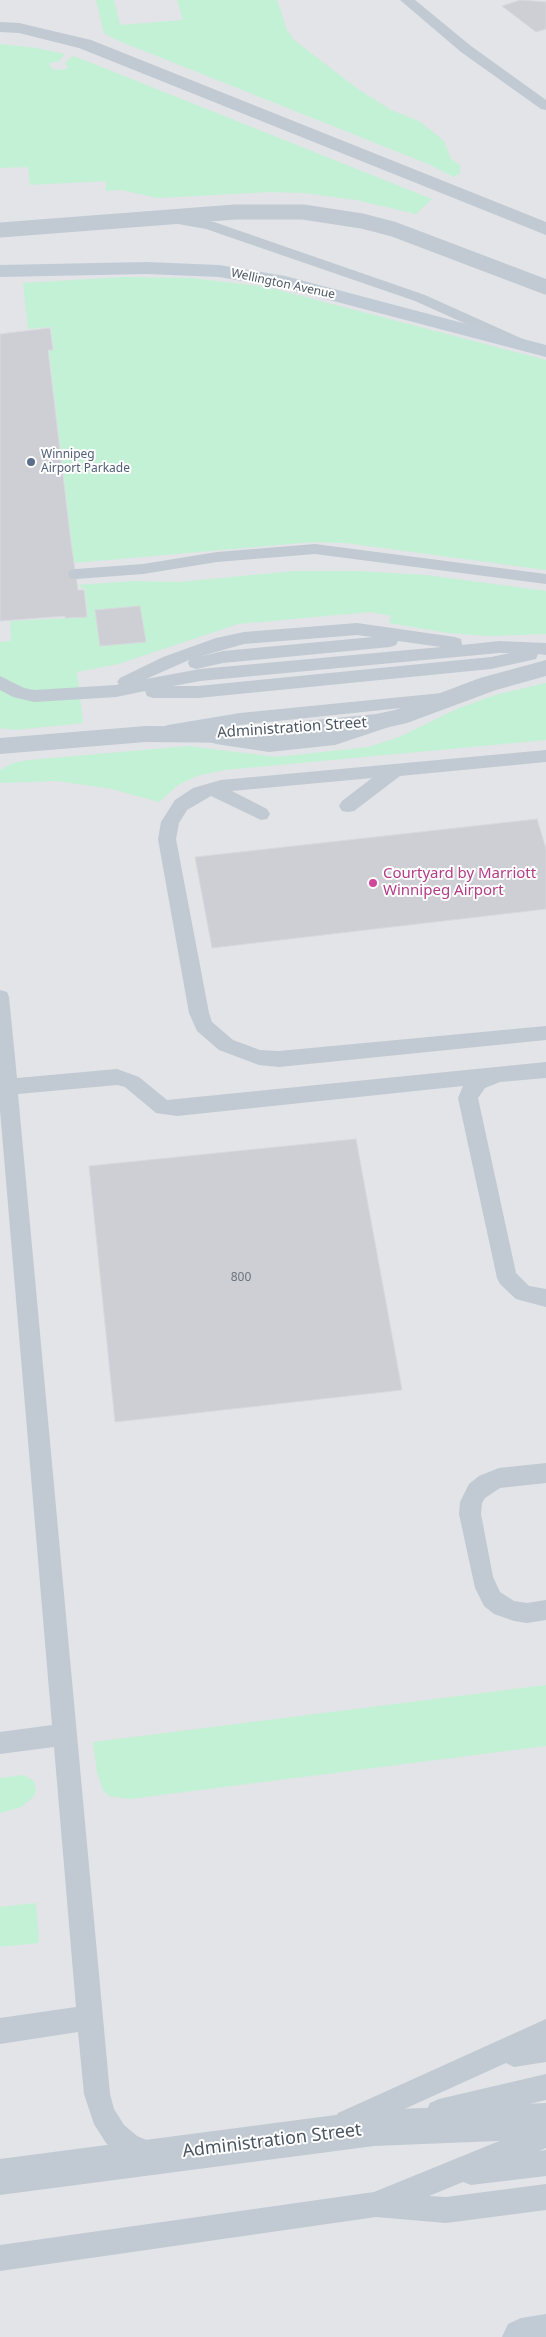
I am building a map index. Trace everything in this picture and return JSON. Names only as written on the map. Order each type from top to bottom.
[{"type":"main road","name":"Wellington Avenue","points":[[0,271],[146,268],[219,271],[285,282],[538,349]]},
{"type":"main road","points":[[522,2337],[546,2334]]},
{"type":"street","points":[[0,27],[19,28],[84,44],[546,229]]},
{"type":"street","name":"Administration Street","points":[[0,746],[146,734],[252,734],[376,722],[399,717],[520,674],[546,668]]},
{"type":"street","name":"Administration Street","points":[[0,2177],[374,2128],[546,2120]]},
{"type":"lane","points":[[407,0],[466,49],[546,106]]},
{"type":"lane","points":[[0,230],[235,212],[303,212],[362,221],[393,229],[546,287]]},
{"type":"lane","name":"Wellington Avenue","points":[[0,225],[129,218],[189,221],[209,225],[420,298],[538,349]]},
{"type":"lane","points":[[76,574],[140,569],[218,570],[354,558],[393,559],[546,579]]},
{"type":"lane","points":[[120,687],[197,662],[223,657],[408,640],[434,640],[499,647],[546,649]]},
{"type":"lane","points":[[0,682],[19,693],[34,696],[83,694],[200,675],[499,647]]},
{"type":"lane","points":[[120,687],[198,692],[492,663],[546,649]]},
{"type":"lane","points":[[146,734],[240,719],[430,701],[456,696]]},
{"type":"lane","points":[[0,752],[28,745]]},
{"type":"lane","points":[[546,756],[247,782],[213,789],[199,793],[181,805],[170,822],[167,839],[199,1013],[204,1026],[226,1045],[259,1057],[279,1060],[546,1033]]},
{"type":"lane","points":[[348,806],[397,769]]},
{"type":"lane","points":[[213,789],[261,814]]},
{"type":"lane","points":[[0,997],[8,1087],[6,1140],[97,2094],[103,2115],[115,2134],[128,2145],[142,2153],[159,2156]]},
{"type":"lane","points":[[8,1087],[117,1077],[132,1082],[163,1107],[177,1108],[546,1070]]},
{"type":"lane","points":[[507,1074],[478,1083],[471,1089],[468,1098],[468,1108],[507,1278],[523,1293],[546,1298]]},
{"type":"lane","points":[[546,1473],[499,1478],[487,1483],[477,1491],[471,1502],[470,1514],[482,1577],[492,1599],[502,1607],[514,1612],[546,1610]]},
{"type":"lane","points":[[0,1743],[64,1735]]},
{"type":"lane","points":[[0,2031],[89,2018]]},
{"type":"lane","points":[[313,2137],[546,2032]]},
{"type":"lane","points":[[464,2068],[495,2059],[546,2049]]},
{"type":"lane","points":[[374,2128],[546,2087]]},
{"type":"lane","points":[[374,2205],[546,2135]]},
{"type":"lane","points":[[442,2176],[546,2162]]},
{"type":"lane","points":[[0,2258],[374,2205],[446,2210],[546,2197]]},
{"type":"shaded area","points":[[0,0],[546,0],[546,2337],[0,2337]]},
{"type":"green space","points":[[96,0],[114,0],[120,25],[183,20],[177,0],[277,0],[287,30],[294,40],[358,89],[391,110],[419,121],[444,141],[451,159],[460,165],[460,173],[454,177],[428,164],[114,39],[104,33]]},
{"type":"green space","points":[[0,44],[37,48],[65,54],[59,61],[49,63],[50,67],[55,70],[66,69],[68,67],[65,63],[73,56],[79,58],[432,199],[416,214],[356,200],[303,193],[271,192],[158,198],[121,190],[106,191],[106,181],[30,185],[28,167],[0,168]]},
{"type":"green space","points":[[123,277],[192,278],[267,287],[546,360],[546,570],[346,543],[312,542],[74,563],[49,350],[54,350],[51,327],[28,329],[23,283]]},
{"type":"green space","points":[[293,571],[356,571],[426,575],[546,591],[546,634],[488,636],[448,633],[389,623],[391,616],[370,612],[238,624],[118,664],[77,672],[83,723],[14,730],[0,728],[0,642],[11,641],[10,621],[88,617],[85,589],[77,585],[134,581],[179,582]]},
{"type":"green space","points":[[546,683],[546,740],[225,770],[197,776],[178,785],[159,802],[112,789],[57,781],[0,783],[0,770],[13,763],[28,760],[189,746],[276,757],[369,747],[399,737],[459,708],[495,695]]},
{"type":"green space","points":[[546,1685],[546,1746],[130,1799],[109,1796],[103,1790],[97,1772],[93,1742]]},
{"type":"green space","points":[[24,1775],[34,1781],[36,1791],[33,1797],[21,1807],[0,1813],[0,1778]]},
{"type":"green space","points":[[36,1903],[39,1943],[0,1947],[0,1907]]},
{"type":"building","points":[[520,0],[546,2],[546,29],[536,32],[502,6]]},
{"type":"building","name":"Winnipeg Airport Parkade","points":[[50,328],[53,350],[48,350],[71,543],[78,590],[84,590],[87,617],[65,618],[65,616],[0,621],[0,334]]},
{"type":"building","points":[[140,606],[146,642],[100,646],[95,610]]},
{"type":"building","name":"Courtyard by Marriott Winnipeg Airport","points":[[537,819],[546,849],[546,909],[212,948],[195,857]]},
{"type":"building","points":[[356,1139],[402,1390],[115,1422],[89,1166]]},
{"type":"place","name":"Winnipeg Airport Parkade","points":[[31,462]]},
{"type":"place","name":"Courtyard by Marriott Winnipeg Airport","points":[[373,883]]}]
